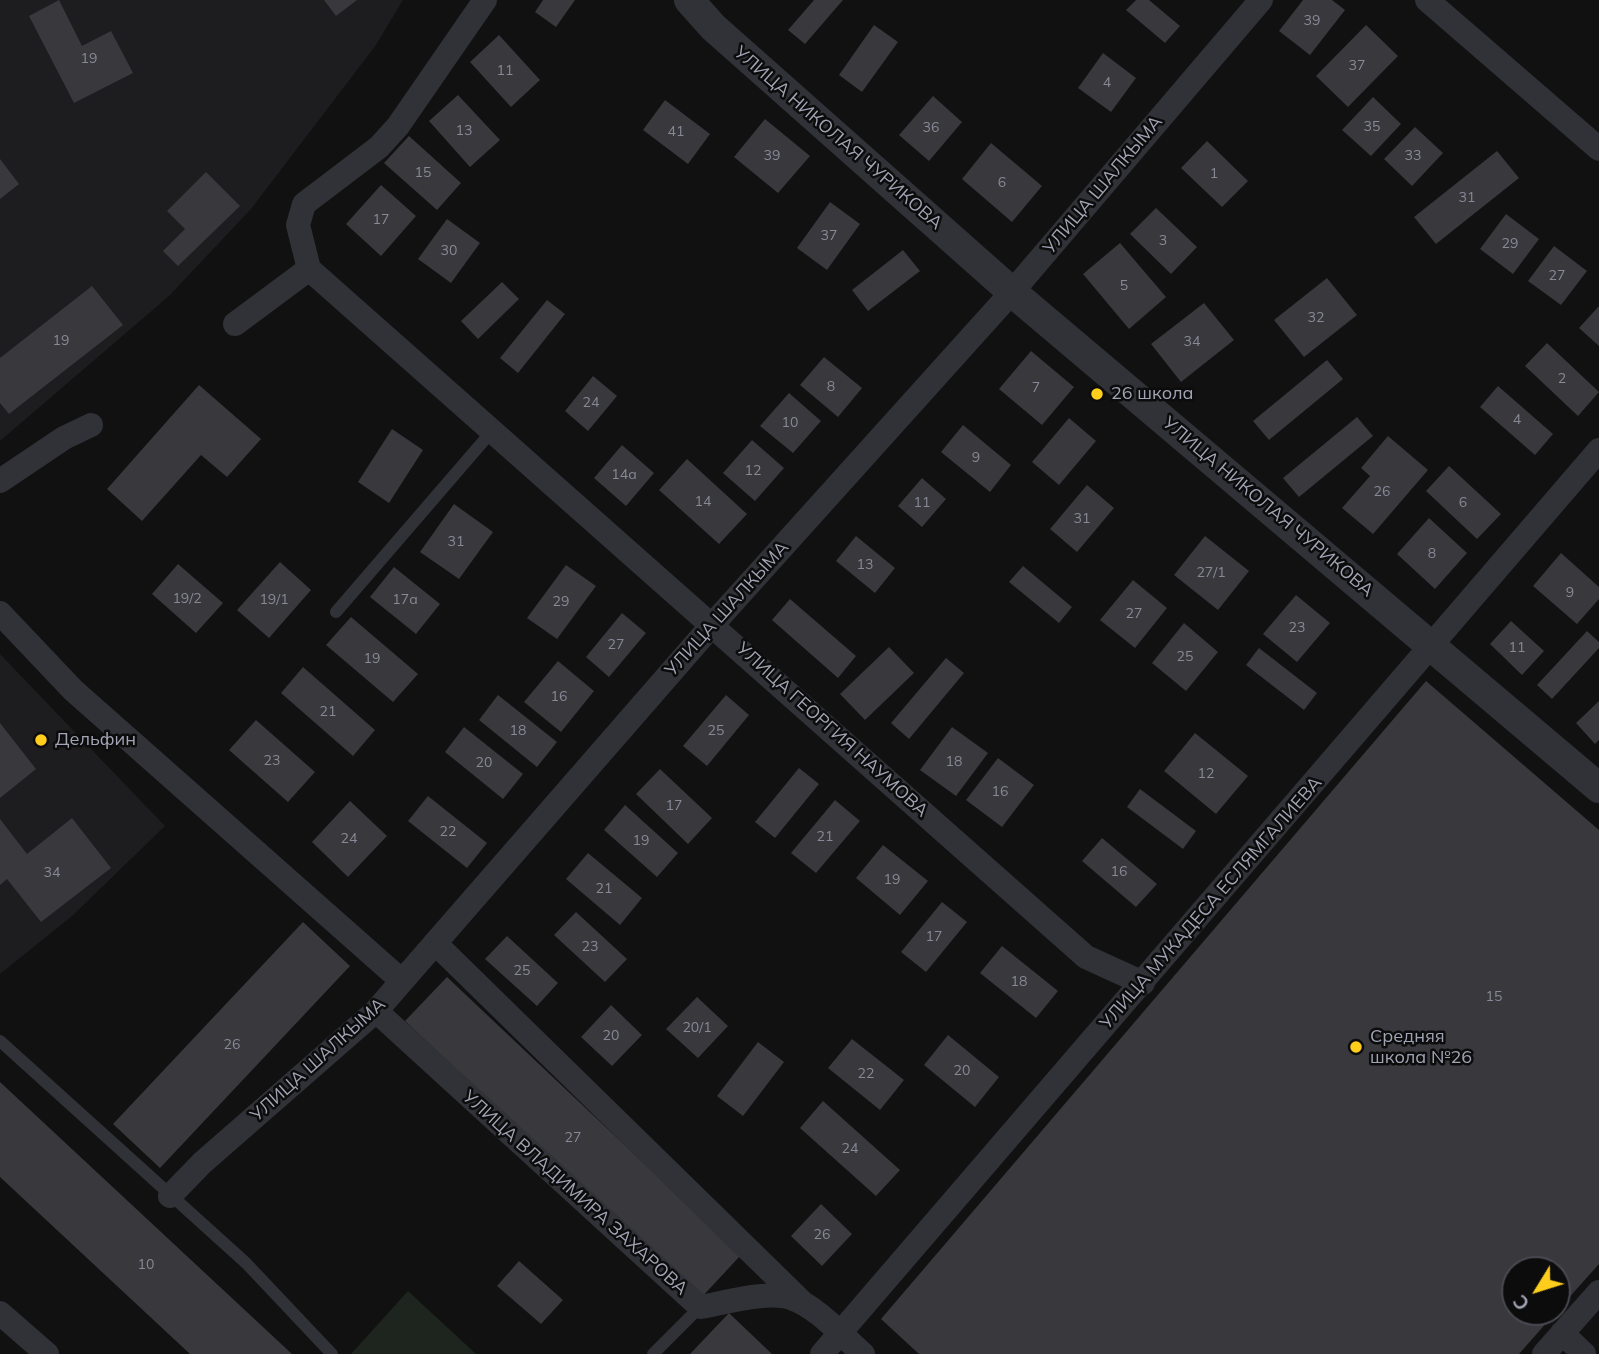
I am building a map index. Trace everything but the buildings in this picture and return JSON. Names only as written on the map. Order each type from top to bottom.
[{"type":"street","points":[[235,324],[309,268],[299,225],[304,204],[386,140],[485,0]]},
{"type":"street","name":"УЛИЦА НИКОЛАЯ ЧУРИКОВА","points":[[689,0],[713,27],[1012,292],[1599,788]]},
{"type":"street","name":"УЛИЦА ШАЛКЫМА","points":[[170,1196],[202,1163],[376,1011],[713,624],[1012,292],[1261,0]]},
{"type":"street","points":[[1427,0],[1599,149]]},
{"type":"street","name":"УЛИЦА ГЕОРГИЯ НАУМОВА","points":[[309,268],[1086,957],[1143,983]]},
{"type":"street","points":[[0,481],[64,438],[91,425]]},
{"type":"street","name":"УЛИЦА МУКАДЕСА ЕСЛЯМГАЛИЕВА","points":[[822,1354],[1599,450]]},
{"type":"street","points":[[0,613],[73,690],[402,981]]},
{"type":"street","points":[[435,943],[806,1306]]},
{"type":"street","name":"УЛИЦА ВЛАДИМИРА ЗАХАРОВА","points":[[376,1011],[700,1307],[771,1296],[789,1297],[806,1306],[863,1354]]},
{"type":"street","points":[[1544,1354],[1599,1292]]},
{"type":"street","points":[[0,1313],[47,1354]]},
{"type":"street","points":[[1563,1333],[1584,1354]]},
{"type":"lane","points":[[336,612],[493,430]]},
{"type":"lane","points":[[0,1041],[246,1263],[332,1354]]},
{"type":"lane","points":[[653,1354],[700,1307]]},
{"type":"shaded area","points":[[0,0],[403,0],[376,45],[251,209],[169,296],[0,441]]},
{"type":"shaded area","name":"Дельфин","points":[[0,654],[165,826],[72,916],[0,974]]},
{"type":"shaded area","points":[[408,1291],[476,1354],[351,1354]]},
{"type":"place","name":"26 школа","points":[[1097,394]]},
{"type":"place","name":"Дельфин","points":[[41,740]]},
{"type":"place","name":"Средняя школа №26","points":[[1356,1047]]}]
